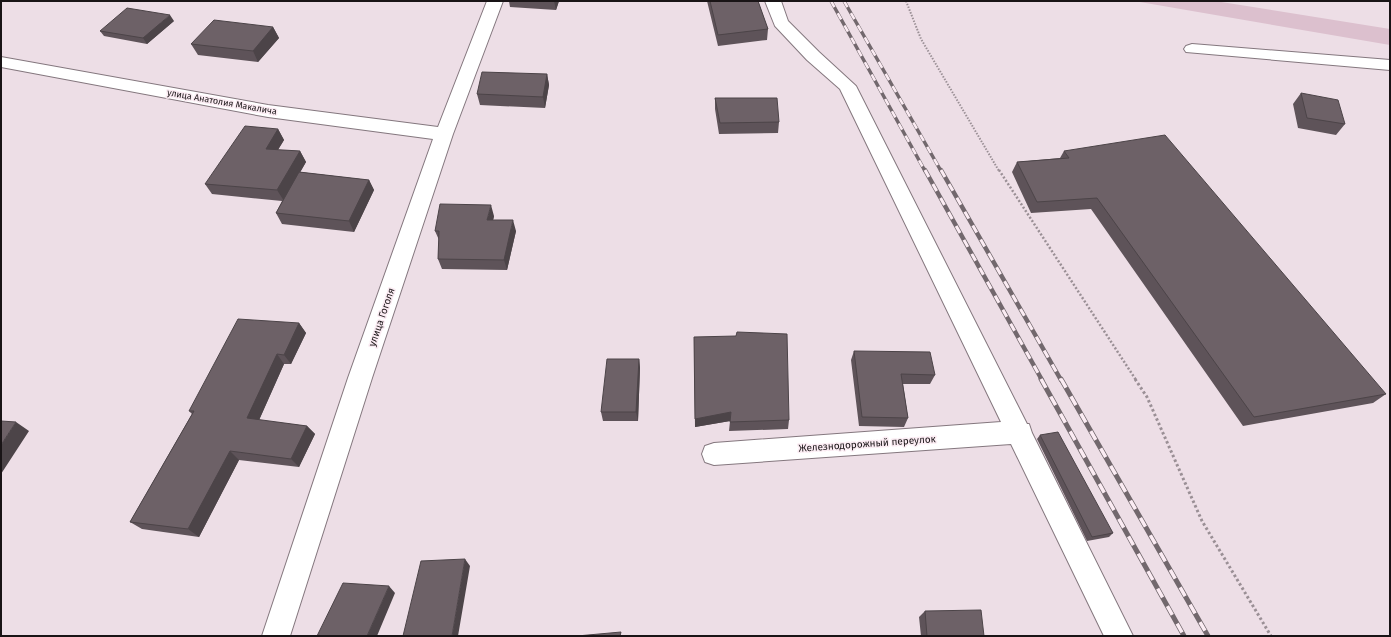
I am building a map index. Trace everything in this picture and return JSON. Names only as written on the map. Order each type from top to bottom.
[{"type":"street","name":"улица Гоголя","points":[[276,636],[360,378],[444,134],[495,1]]},
{"type":"street","points":[[773,1],[781,23],[813,56],[847,86],[1020,432],[1119,636]]},
{"type":"street","points":[[1192,49],[1390,65]]},
{"type":"street","name":"улица Анатолия Макалича","points":[[1,62],[268,111],[444,134]]},
{"type":"street","name":"Железнодорожный переулок","points":[[714,454],[1020,432]]},
{"type":"path","points":[[906,1],[921,39],[1014,195],[1147,397],[1202,521],[1272,636]]},
{"type":"shaded area","points":[[1134,1],[1215,1],[1390,29],[1390,45]]},
{"type":"building","points":[[710,1],[758,1],[768,29],[718,35]]},
{"type":"building","points":[[127,8],[170,15],[143,38],[100,31]]},
{"type":"building","points":[[214,20],[273,27],[253,51],[191,44]]},
{"type":"building","points":[[482,72],[547,74],[543,97],[477,94]]},
{"type":"building","points":[[1301,93],[1338,100],[1345,124],[1307,118]]},
{"type":"building","points":[[715,98],[777,98],[779,122],[720,123]]},
{"type":"building","points":[[245,126],[278,129],[266,149],[300,151],[277,190],[205,184]]},
{"type":"building","points":[[1165,135],[1386,394],[1254,417],[1097,198],[1037,202],[1017,162],[1069,158],[1064,151]]},
{"type":"building","points":[[299,172],[369,180],[349,221],[276,213]]},
{"type":"building","points":[[440,204],[491,205],[487,220],[513,220],[504,260],[438,259],[439,231],[435,231]]},
{"type":"building","points":[[238,319],[299,323],[284,355],[277,354],[247,418],[307,426],[291,459],[230,451],[188,529],[130,522],[194,411],[189,411]]},
{"type":"building","points":[[737,332],[787,334],[789,420],[730,422],[731,412],[695,419],[694,337],[736,336]]},
{"type":"building","points":[[854,351],[930,352],[935,375],[901,374],[908,418],[862,417]]},
{"type":"building","points":[[607,359],[639,359],[636,412],[601,412]]},
{"type":"building","points":[[1,421],[16,422],[1,445]]},
{"type":"building","points":[[1058,432],[1113,533],[1092,537],[1040,435]]},
{"type":"building","points":[[465,559],[452,636],[403,636],[421,561]]},
{"type":"building","points":[[343,583],[389,586],[367,636],[317,636]]},
{"type":"building","points":[[981,610],[984,636],[927,636],[925,611]]},
{"type":"building","points":[[621,632],[620,636],[577,636]]},
{"type":"railway","points":[[831,1],[925,171]]},
{"type":"railway","points":[[844,1],[941,171]]},
{"type":"railway","points":[[925,170],[1042,380]]},
{"type":"railway","points":[[941,170],[1061,380]]},
{"type":"railway","points":[[1041,379],[1184,636]]},
{"type":"railway","points":[[1061,379],[1208,636]]}]
